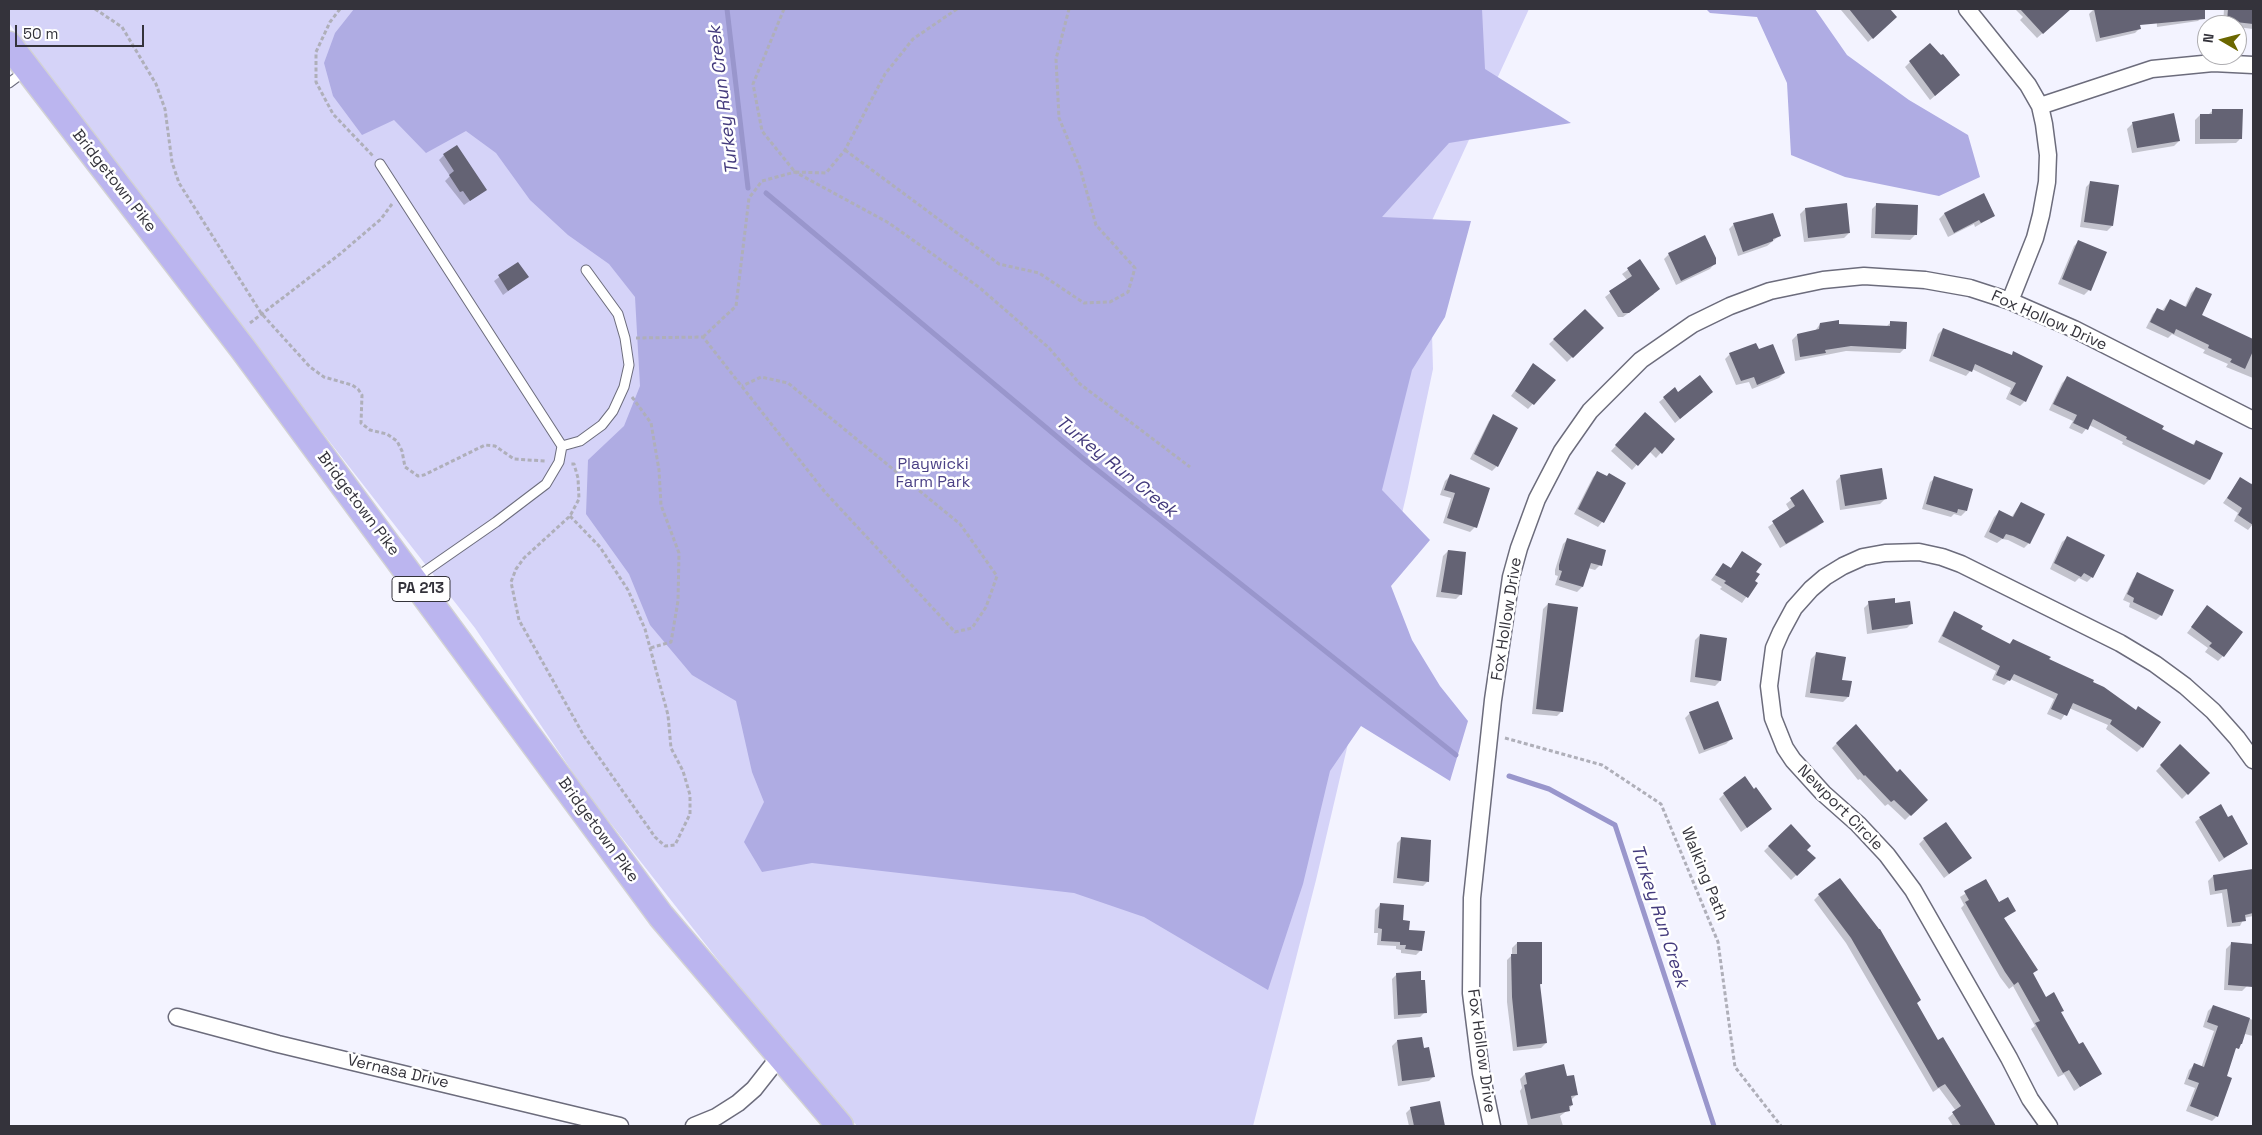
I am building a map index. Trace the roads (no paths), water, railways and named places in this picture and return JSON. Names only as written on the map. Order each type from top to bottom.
[{"type":"main road","name":"Bridgetown Pike","points":[[9,44],[18,76],[234,338],[414,579],[661,916],[840,1126]]},
{"type":"street","points":[[1967,9],[2018,71],[2040,106],[2044,124],[2048,155],[2047,182],[2035,238],[2010,301]]},
{"type":"street","points":[[2040,106],[2152,70],[2213,63],[2253,65]]},
{"type":"street","name":"Fox Hollow Drive","points":[[1492,1126],[1475,1033],[1471,962],[1472,898],[1490,733],[1511,577],[1518,548],[1537,499],[1562,451],[1590,411],[1640,360],[1693,324],[1730,306],[1770,291],[1823,280],[1864,276],[1926,280],[1970,288],[2010,301],[2083,334],[2253,420]]},
{"type":"street","name":"Newport Circle","points":[[2050,1126],[2030,1099],[2009,1058],[1913,890],[1882,849],[1858,824],[1823,793],[1793,760],[1785,748],[1773,718],[1769,686],[1771,662],[1781,632],[1794,608],[1825,577],[1863,557],[1885,553],[1919,552],[1942,557],[1962,564],[2120,643],[2155,664],[2185,686],[2213,711],[2237,738],[2253,760]]},
{"type":"street","name":"Vernasa Drive","points":[[177,1017],[278,1044],[620,1126]]},
{"type":"street","points":[[694,1126],[716,1118],[738,1103],[754,1089],[780,1056]]},
{"type":"lane","points":[[380,164],[562,446],[559,462],[546,484],[496,522],[414,579]]},
{"type":"lane","points":[[562,446],[580,441],[602,426],[613,411],[624,387],[629,366],[625,338],[618,314],[586,270]]},
{"type":"waterway","name":"Turkey Run Creek","points":[[727,9],[748,188]]},
{"type":"waterway","name":"Turkey Run Creek","points":[[766,193],[1086,461],[1456,755]]},
{"type":"waterway","name":"Turkey Run Creek","points":[[1509,776],[1549,789],[1615,825],[1714,1126]]},
{"type":"park label","name":"Playwicki Farm Park","points":[[933,474]]}]
